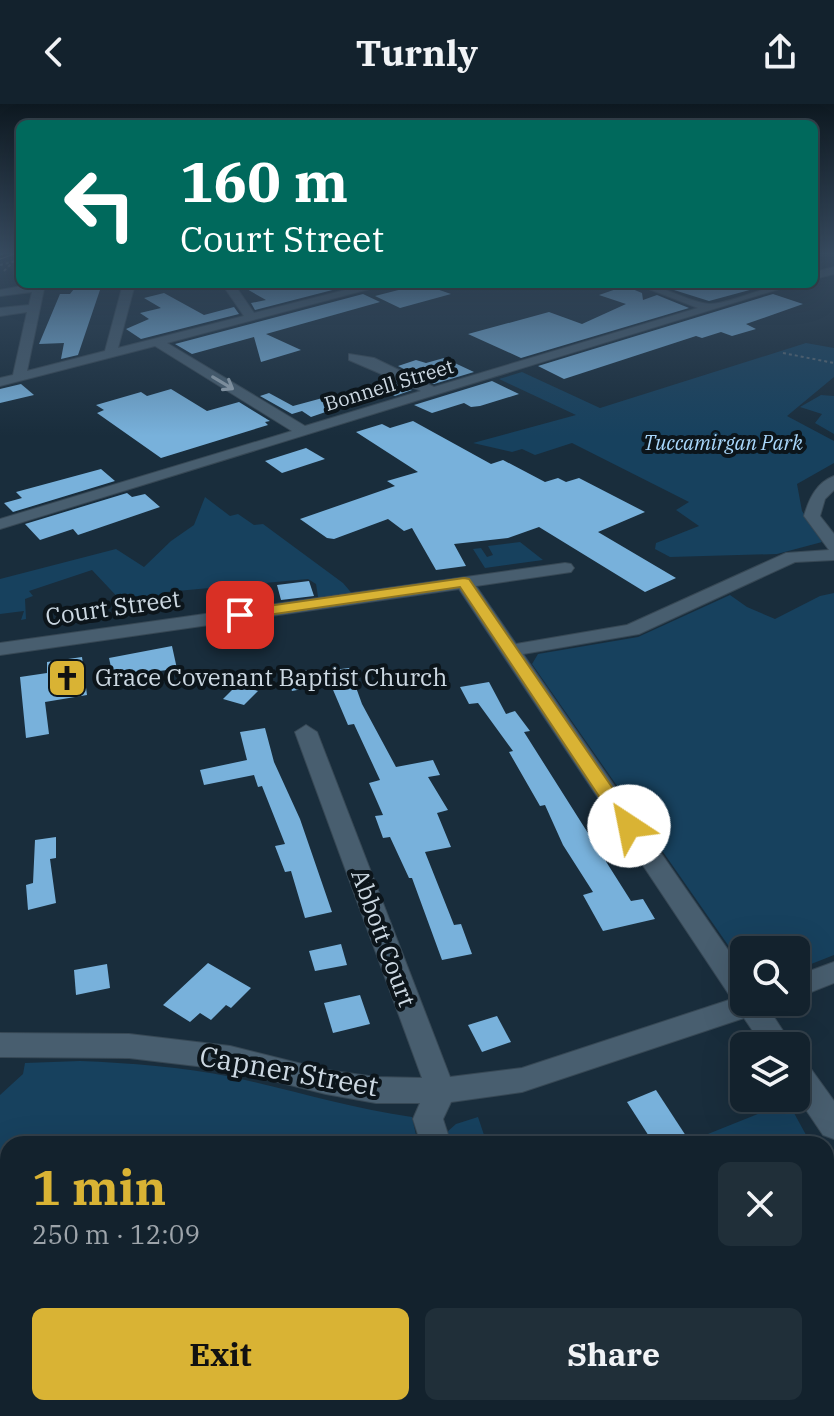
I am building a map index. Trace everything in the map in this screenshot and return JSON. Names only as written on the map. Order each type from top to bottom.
[{"type":"street","points":[[19,378],[34,313]]},
{"type":"street","points":[[115,353],[111,350],[121,313]]},
{"type":"street","points":[[248,313],[251,318]]},
{"type":"street","points":[[0,382],[269,313]]},
{"type":"street","name":"Bonnell Street","points":[[0,524],[693,313]]},
{"type":"street","points":[[157,342],[304,432]]},
{"type":"street","points":[[354,357],[369,361],[433,392]]},
{"type":"street","points":[[834,481],[824,489],[812,516],[834,546]]},
{"type":"street","points":[[814,507],[834,502]]},
{"type":"street","points":[[508,651],[632,630],[792,557],[834,555]]},
{"type":"street","name":"Court Street","points":[[0,649],[565,568]]},
{"type":"street","points":[[464,582],[508,651],[730,972]]},
{"type":"street","name":"Abbott Court","points":[[306,732],[441,1091]]},
{"type":"street","points":[[810,981],[834,972]]},
{"type":"street","name":"Capner Street","points":[[0,1045],[129,1046],[230,1058],[326,1082],[376,1090],[441,1091],[522,1080],[730,1008]]},
{"type":"street","points":[[433,1136],[428,1119],[441,1091]]},
{"type":"street","points":[[810,1091],[834,1126]]},
{"type":"path","points":[[783,353],[834,363]]},
{"type":"green space","name":"Tuccamirgan Park","points":[[806,343],[834,348],[834,377],[787,416],[834,441],[834,463],[797,484],[802,511],[822,542],[777,554],[670,557],[655,549],[656,543],[699,526],[676,510],[689,502],[572,443],[535,455],[522,449],[512,452],[473,443],[576,415],[499,379],[522,372],[600,408]]},
{"type":"green space","points":[[821,395],[834,396],[834,434],[815,423],[822,414],[800,407]]},
{"type":"green space","points":[[205,497],[230,516],[238,514],[254,525],[263,524],[343,583],[355,597],[319,603],[316,584],[308,579],[166,592],[137,606],[126,606],[92,570],[29,591],[33,596],[25,599],[26,619],[21,620],[24,611],[0,614],[0,579],[116,549],[144,567],[171,541],[194,525]]},
{"type":"green space","points":[[520,542],[543,560],[485,568],[473,549],[481,548],[487,557],[493,555],[488,546]]},
{"type":"green space","points":[[834,593],[834,955],[810,964],[810,936],[730,936],[730,948],[532,664],[538,654],[638,637],[730,595],[747,607],[775,619],[820,596]]},
{"type":"green space","points":[[80,1061],[156,1066],[213,1074],[412,1117],[416,1136],[0,1136],[0,1095],[23,1074],[25,1063]]},
{"type":"green space","points":[[763,1112],[793,1112],[807,1136],[703,1136]]},
{"type":"green space","points":[[478,1117],[484,1136],[449,1136],[447,1132],[456,1124]]},
{"type":"building","points":[[52,313],[92,313],[78,355],[61,359],[64,343],[39,344]]},
{"type":"building","points":[[140,313],[239,314],[141,339],[126,329],[149,319]]},
{"type":"building","points":[[291,313],[340,313],[266,334],[301,350],[261,362],[254,337],[192,354],[175,344]]},
{"type":"building","points":[[544,313],[582,324],[606,313],[671,313],[521,358],[468,334]]},
{"type":"building","points":[[710,313],[777,313],[746,324],[756,329],[732,336],[721,332],[702,338],[696,336],[564,379],[538,366]]},
{"type":"building","points":[[444,358],[474,372],[434,384],[398,366],[416,360],[426,363]]},
{"type":"building","points":[[389,380],[412,390],[395,396],[379,388],[381,393],[311,417],[302,411],[292,414],[260,396],[269,393],[293,406]]},
{"type":"building","points":[[492,381],[519,394],[480,406],[471,407],[464,403],[432,413],[414,405]]},
{"type":"building","points":[[21,384],[34,395],[0,403],[0,389]]},
{"type":"building","points":[[171,389],[207,411],[239,402],[270,421],[265,422],[268,425],[161,458],[97,413],[104,410],[96,405],[141,392],[147,396]]},
{"type":"building","points":[[413,421],[491,464],[503,460],[545,482],[558,478],[566,482],[579,478],[645,512],[598,532],[676,578],[645,592],[539,527],[508,538],[454,544],[466,566],[436,570],[412,528],[404,531],[388,519],[334,539],[327,538],[300,519],[395,486],[387,481],[418,472],[356,432],[382,424],[390,428]]},
{"type":"building","points":[[306,448],[325,459],[282,473],[265,461]]},
{"type":"building","points":[[101,469],[115,481],[13,512],[4,503],[22,498],[16,492]]},
{"type":"building","points":[[127,493],[132,497],[145,494],[160,507],[78,535],[73,529],[40,540],[25,524]]},
{"type":"building","points":[[309,581],[314,596],[281,600],[277,585]]},
{"type":"building","points":[[172,646],[177,669],[113,676],[109,658]]},
{"type":"building","points":[[82,657],[87,695],[45,702],[49,734],[26,738],[20,677],[47,673],[47,662]]},
{"type":"building","points":[[349,668],[362,704],[396,767],[433,760],[440,775],[428,777],[448,810],[437,813],[451,847],[425,852],[454,925],[461,924],[472,954],[442,960],[412,878],[409,878],[390,837],[383,838],[375,816],[383,815],[369,783],[380,780],[354,724],[348,725],[325,671]]},
{"type":"building","points":[[307,670],[313,687],[292,691],[286,674]]},
{"type":"building","points":[[489,682],[506,714],[515,711],[530,731],[524,732],[631,901],[643,899],[655,919],[603,931],[583,895],[593,892],[563,845],[545,805],[540,806],[509,752],[513,751],[478,703],[469,704],[460,687]]},
{"type":"building","points":[[237,685],[258,691],[244,705],[223,699]]},
{"type":"building","points":[[265,728],[274,762],[300,819],[332,912],[305,918],[291,871],[285,872],[275,846],[285,844],[262,786],[258,787],[254,775],[204,785],[200,770],[247,760],[240,732]]},
{"type":"building","points":[[56,837],[56,858],[50,859],[56,903],[28,910],[26,885],[33,883],[35,840]]},
{"type":"building","points":[[341,944],[347,965],[315,971],[309,951]]},
{"type":"building","points":[[208,963],[251,988],[231,1008],[226,1005],[211,1020],[200,1013],[190,1022],[163,1005]]},
{"type":"building","points":[[107,964],[110,988],[76,995],[74,970]]},
{"type":"building","points":[[360,995],[370,1024],[333,1033],[324,1003]]},
{"type":"building","points":[[497,1016],[511,1042],[482,1052],[468,1025]]},
{"type":"building","points":[[656,1090],[686,1136],[649,1136],[627,1102]]},
{"type":"place","name":"Grace Covenant Baptist Church","points":[[67,678]]},
{"type":"route","points":[[240,615],[464,582],[490,625],[629,826]]}]
